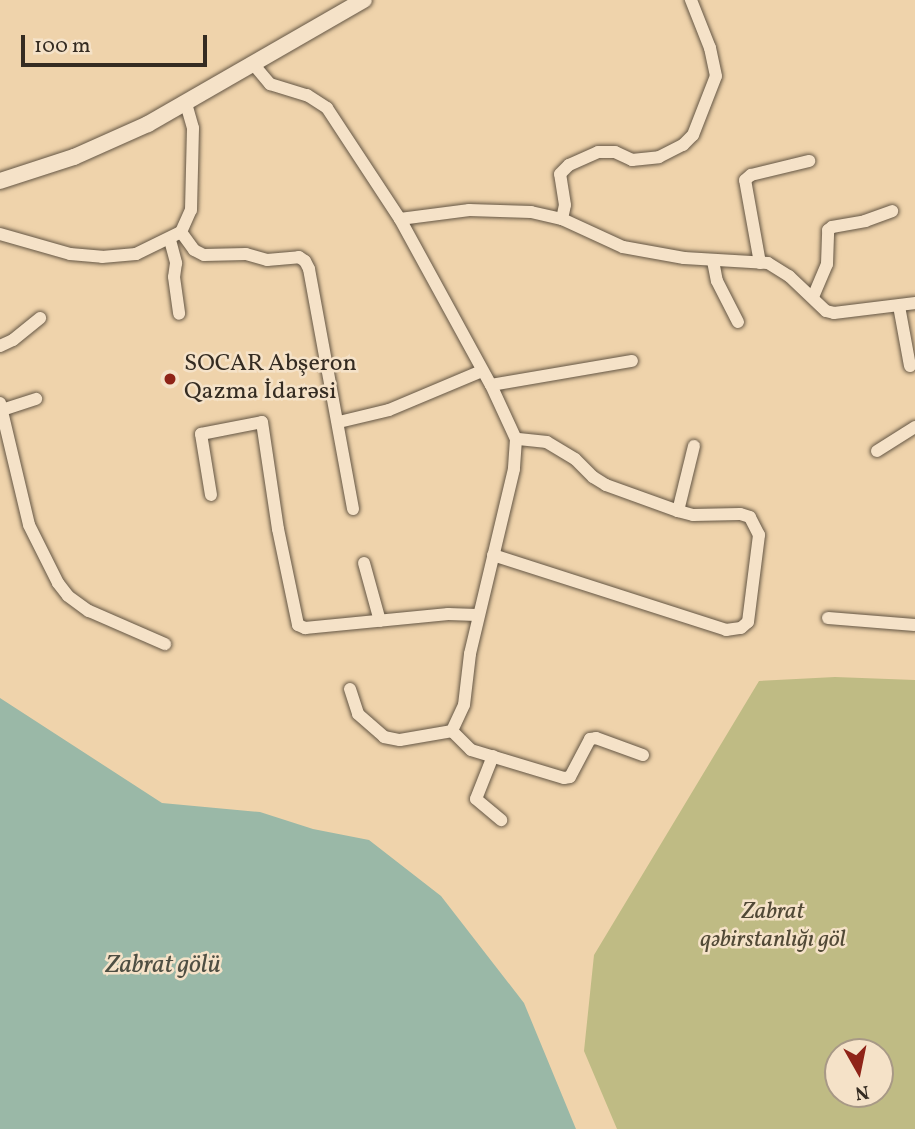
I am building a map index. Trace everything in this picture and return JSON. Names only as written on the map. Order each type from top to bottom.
[{"type":"street","points":[[0,181],[114,141],[254,65],[364,0]]},
{"type":"street","points":[[562,219],[565,205],[560,174],[569,165],[598,152],[615,152],[632,160],[659,157],[683,145],[693,135],[716,75],[710,48],[691,0]]},
{"type":"street","points":[[254,65],[270,84],[307,96],[327,108],[400,219],[491,385],[516,439],[514,469],[477,615],[464,705],[452,730]]},
{"type":"street","points":[[0,234],[70,254],[102,257],[136,254],[175,236],[191,210],[193,128],[186,103]]},
{"type":"street","points":[[760,263],[745,180],[751,175],[809,161]]},
{"type":"street","points":[[400,219],[456,211],[500,209],[562,219],[623,247],[713,261],[760,263],[778,268],[813,297],[825,311],[834,313],[915,303]]},
{"type":"street","points":[[813,297],[827,264],[828,230],[832,226],[865,221],[892,211]]},
{"type":"street","points":[[175,236],[174,277],[179,314]]},
{"type":"street","points":[[175,236],[204,255],[246,254],[267,260],[299,257],[305,261],[339,422],[353,509]]},
{"type":"street","points":[[713,261],[717,281],[738,322]]},
{"type":"street","points":[[899,306],[910,366]]},
{"type":"street","points":[[0,346],[13,340],[40,318]]},
{"type":"street","points":[[491,385],[632,361]]},
{"type":"street","points":[[339,422],[389,410],[482,371]]},
{"type":"street","points":[[36,399],[1,406],[29,525],[58,583],[68,596],[89,611],[165,644]]},
{"type":"street","points":[[211,495],[201,434],[262,422],[278,529],[298,625],[305,628],[448,614],[477,615]]},
{"type":"street","points":[[877,451],[915,427]]},
{"type":"street","points":[[493,555],[726,630],[741,628],[748,622],[759,535],[750,517],[740,514],[693,515],[677,511],[606,485],[593,477],[575,459],[547,442],[516,439]]},
{"type":"street","points":[[677,511],[694,446]]},
{"type":"street","points":[[364,563],[380,621]]},
{"type":"street","points":[[828,618],[915,625]]},
{"type":"street","points":[[350,689],[358,714],[384,737],[400,740],[452,730]]},
{"type":"street","points":[[452,730],[471,750],[565,778],[570,777],[590,739],[596,738],[643,755]]},
{"type":"street","points":[[493,756],[476,799],[501,820]]},
{"type":"green space","name":"Zabrat qəbirstanlığı göl","points":[[835,677],[915,680],[915,1129],[617,1129],[584,1051],[594,955],[759,681]]},
{"type":"water","name":"Zabrat gölü","points":[[0,698],[162,803],[260,812],[313,829],[369,840],[441,896],[524,1003],[576,1129],[0,1129]]},
{"type":"place","name":"SOCAR Abşeron Qazma İdarəsi","points":[[170,379]]}]
